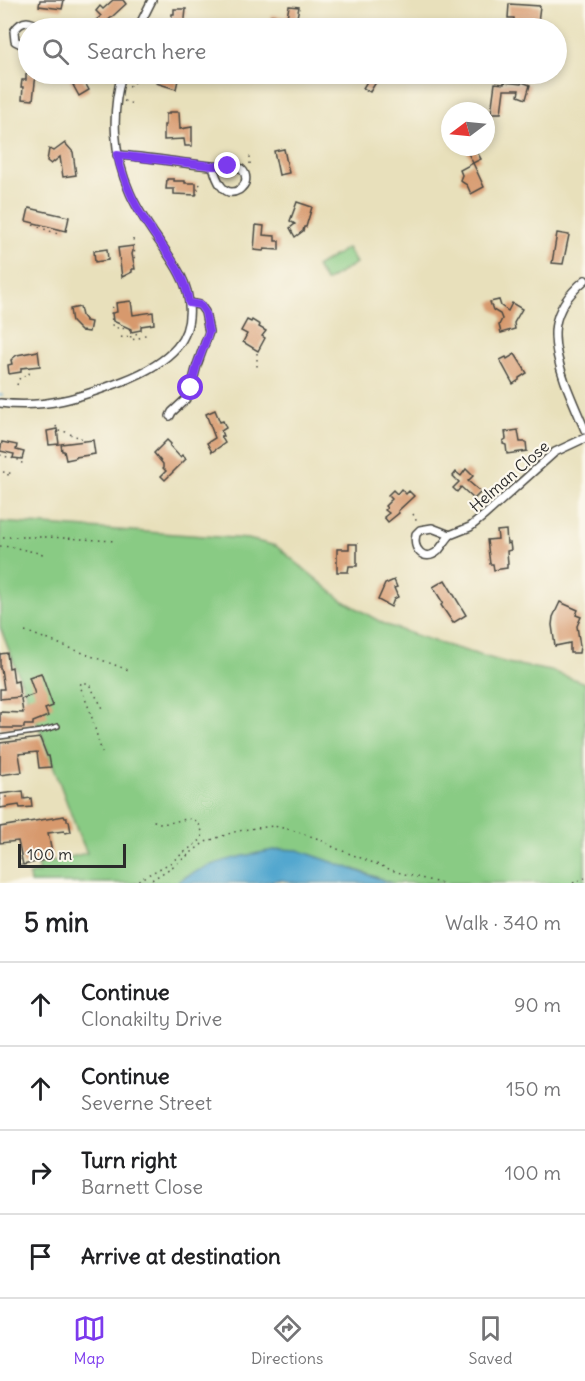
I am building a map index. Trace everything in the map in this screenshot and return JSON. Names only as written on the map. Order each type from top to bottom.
[{"type":"street","points":[[143,18],[152,0]]},
{"type":"street","points":[[18,25],[14,31],[15,41],[18,42]]},
{"type":"street","points":[[0,403],[30,405],[53,403],[134,377],[155,365],[177,347],[182,339],[189,320],[188,293],[181,275],[144,219],[130,193],[117,155],[115,121],[120,84]]},
{"type":"street","points":[[117,155],[237,167],[243,170],[246,182],[237,191],[230,193],[218,182],[213,166]]},
{"type":"street","points":[[585,280],[568,296],[562,307],[555,332],[558,363],[585,430]]},
{"type":"street","points":[[170,416],[186,399],[209,332],[205,312],[200,305],[189,303]]},
{"type":"street","name":"Helman Close","points":[[419,531],[415,537],[418,552],[431,555],[450,535],[470,527],[485,515],[555,452],[585,438]]},
{"type":"street","points":[[419,531],[432,528],[450,535]]},
{"type":"lane","points":[[0,737],[58,726]]},
{"type":"path","points":[[129,86],[134,84]]},
{"type":"path","points":[[117,99],[133,104]]},
{"type":"path","points":[[249,164],[250,153]]},
{"type":"path","points":[[196,194],[198,194],[198,184],[202,184]]},
{"type":"path","points":[[33,225],[58,234]]},
{"type":"path","points":[[133,239],[135,256],[133,260]]},
{"type":"path","points":[[113,307],[111,310],[112,326],[136,333],[138,338]]},
{"type":"path","points":[[121,327],[122,338],[130,332]]},
{"type":"path","points":[[130,332],[131,340],[148,333]]},
{"type":"path","points":[[257,353],[257,368]]},
{"type":"path","points":[[16,385],[20,377],[29,374],[28,367]]},
{"type":"path","points":[[56,426],[58,431],[81,437],[81,439]]},
{"type":"path","points":[[0,455],[22,461],[21,468]]},
{"type":"path","points":[[3,472],[8,473],[8,476],[13,475]]},
{"type":"path","points":[[413,514],[416,519],[414,524],[419,531]]},
{"type":"path","points":[[3,537],[55,537],[115,542]]},
{"type":"path","points":[[0,546],[43,554]]},
{"type":"path","points":[[25,631],[128,670]]},
{"type":"path","points":[[102,753],[80,686],[81,683],[88,683],[104,710]]},
{"type":"path","points":[[0,800],[10,796]]},
{"type":"path","points":[[133,883],[170,863],[202,839],[201,827],[195,820],[186,818],[162,824],[152,820]]},
{"type":"path","points":[[147,883],[205,842],[234,832],[274,826],[312,837],[397,872],[444,883]]},
{"type":"path","points":[[21,857],[19,857],[21,866]]},
{"type":"path","points":[[573,883],[585,878]]},
{"type":"green space","points":[[347,248],[356,263],[326,282],[316,267]]},
{"type":"green space","points":[[0,522],[248,539],[276,546],[342,600],[386,625],[507,663],[551,671],[585,683],[585,883],[392,883],[354,869],[219,863],[186,876],[176,883],[30,883],[29,875],[39,872],[37,865],[87,853],[0,627]]},
{"type":"water","points":[[280,849],[298,850],[392,883],[298,883],[280,880],[256,883],[176,883],[213,865]]},
{"type":"building","points":[[40,0],[64,0],[62,9],[39,6]]},
{"type":"building","points":[[113,0],[123,0],[126,4],[111,18],[98,18],[101,16],[96,11],[100,6],[103,9]]},
{"type":"building","points":[[509,4],[540,6],[538,18],[508,18]]},
{"type":"building","points":[[289,6],[299,7],[297,18],[271,18],[271,15],[287,17]]},
{"type":"building","points":[[174,9],[186,9],[185,18],[172,18]]},
{"type":"building","points":[[21,84],[35,84],[33,100],[22,99],[23,87]]},
{"type":"building","points":[[72,84],[86,84],[89,90],[79,96]]},
{"type":"building","points":[[159,84],[177,84],[176,89]]},
{"type":"building","points":[[365,84],[375,84],[370,92],[363,88]]},
{"type":"building","points":[[495,84],[530,85],[526,99],[518,96],[519,90],[504,90],[501,113],[495,113],[495,102],[492,102]]},
{"type":"building","points":[[179,112],[180,129],[192,127],[192,146],[185,146],[184,139],[164,140],[164,125],[166,125],[166,114]]},
{"type":"building","points":[[65,143],[73,152],[76,175],[63,177],[60,157],[51,164],[47,161],[49,149],[54,151]]},
{"type":"building","points":[[284,149],[289,173],[279,175],[274,151]]},
{"type":"building","points":[[470,156],[479,156],[481,159],[473,163]]},
{"type":"building","points":[[473,163],[484,187],[471,194],[467,185],[460,180],[462,175],[460,170]]},
{"type":"building","points":[[167,179],[196,183],[196,195],[174,194],[174,189],[166,189]]},
{"type":"building","points":[[297,202],[312,207],[306,227],[295,237],[290,228],[295,224],[290,221]]},
{"type":"building","points":[[29,208],[69,217],[66,231],[26,221]]},
{"type":"building","points":[[256,225],[264,226],[263,235],[275,236],[275,241],[279,241],[279,250],[254,250]]},
{"type":"building","points":[[557,233],[569,235],[563,264],[552,263]]},
{"type":"building","points":[[133,246],[135,269],[122,277],[118,248]]},
{"type":"building","points":[[107,249],[108,260],[95,262],[94,251]]},
{"type":"building","points":[[499,300],[501,306],[508,311],[512,303],[522,309],[514,323],[515,329],[501,333],[499,325],[502,319],[500,314],[493,310],[490,302]]},
{"type":"building","points":[[131,301],[133,315],[153,312],[154,324],[141,326],[141,330],[131,332],[131,329],[113,321],[112,313],[117,312],[116,303]]},
{"type":"building","points":[[80,307],[82,316],[86,321],[91,322],[89,332],[81,331],[72,322],[70,309]]},
{"type":"building","points":[[247,320],[251,322],[252,320],[266,331],[262,336],[265,338],[258,351],[243,342],[247,334],[241,331]]},
{"type":"building","points":[[38,351],[40,366],[21,368],[21,372],[9,374],[8,365],[12,364],[13,358],[17,355]]},
{"type":"building","points":[[515,354],[527,373],[513,384],[500,360]]},
{"type":"building","points":[[215,410],[220,422],[223,421],[226,428],[221,431],[225,443],[212,452],[207,443],[215,438],[206,414]]},
{"type":"building","points":[[57,429],[59,444],[49,445],[47,431]]},
{"type":"building","points":[[518,430],[520,442],[526,442],[527,451],[507,454],[506,445],[503,444],[506,439],[505,432]]},
{"type":"building","points":[[93,440],[95,454],[66,460],[61,444]]},
{"type":"building","points":[[167,440],[180,457],[182,455],[186,459],[165,480],[161,476],[166,471],[154,453]]},
{"type":"building","points":[[2,442],[17,445],[16,450],[24,452],[22,459],[13,458],[14,454],[0,451]]},
{"type":"building","points":[[466,469],[473,476],[468,481],[481,492],[474,499],[461,487],[457,492],[453,488],[459,482],[453,476],[456,472],[461,476]]},
{"type":"building","points":[[401,489],[406,494],[409,491],[414,496],[388,522],[384,517],[389,513],[385,510],[387,508],[385,506],[392,499],[388,495],[393,490],[397,494]]},
{"type":"building","points":[[506,530],[507,544],[510,543],[511,550],[507,551],[507,568],[494,570],[493,564],[490,564],[487,540],[498,539],[497,531]]},
{"type":"building","points":[[349,544],[357,544],[357,566],[349,566],[348,572],[337,572],[337,549],[349,549]]},
{"type":"building","points":[[394,580],[397,587],[394,588],[398,597],[394,599],[391,607],[378,600],[385,584]]},
{"type":"building","points":[[445,580],[466,615],[453,623],[433,587]]},
{"type":"building","points":[[560,602],[578,610],[576,615],[581,617],[577,626],[579,653],[570,653],[570,643],[555,646],[552,625]]},
{"type":"building","points":[[7,653],[14,682],[18,681],[20,697],[0,699],[0,689],[4,689],[0,654]]},
{"type":"building","points":[[41,673],[53,706],[45,709],[48,716],[33,722],[33,725],[24,725],[24,728],[0,728],[0,712],[23,713],[21,699],[35,694],[29,677]]},
{"type":"building","points":[[40,738],[49,756],[51,767],[39,768],[37,752],[19,754],[22,772],[0,775],[0,743]]},
{"type":"building","points":[[23,791],[24,799],[31,798],[32,807],[20,808],[19,805],[0,808],[0,794]]},
{"type":"building","points":[[64,816],[69,821],[71,832],[48,833],[53,858],[23,865],[18,841],[0,843],[0,827]]},
{"type":"route","points":[[191,388],[209,332],[208,320],[200,305],[189,303],[181,275],[138,210],[117,155],[228,166]]}]
